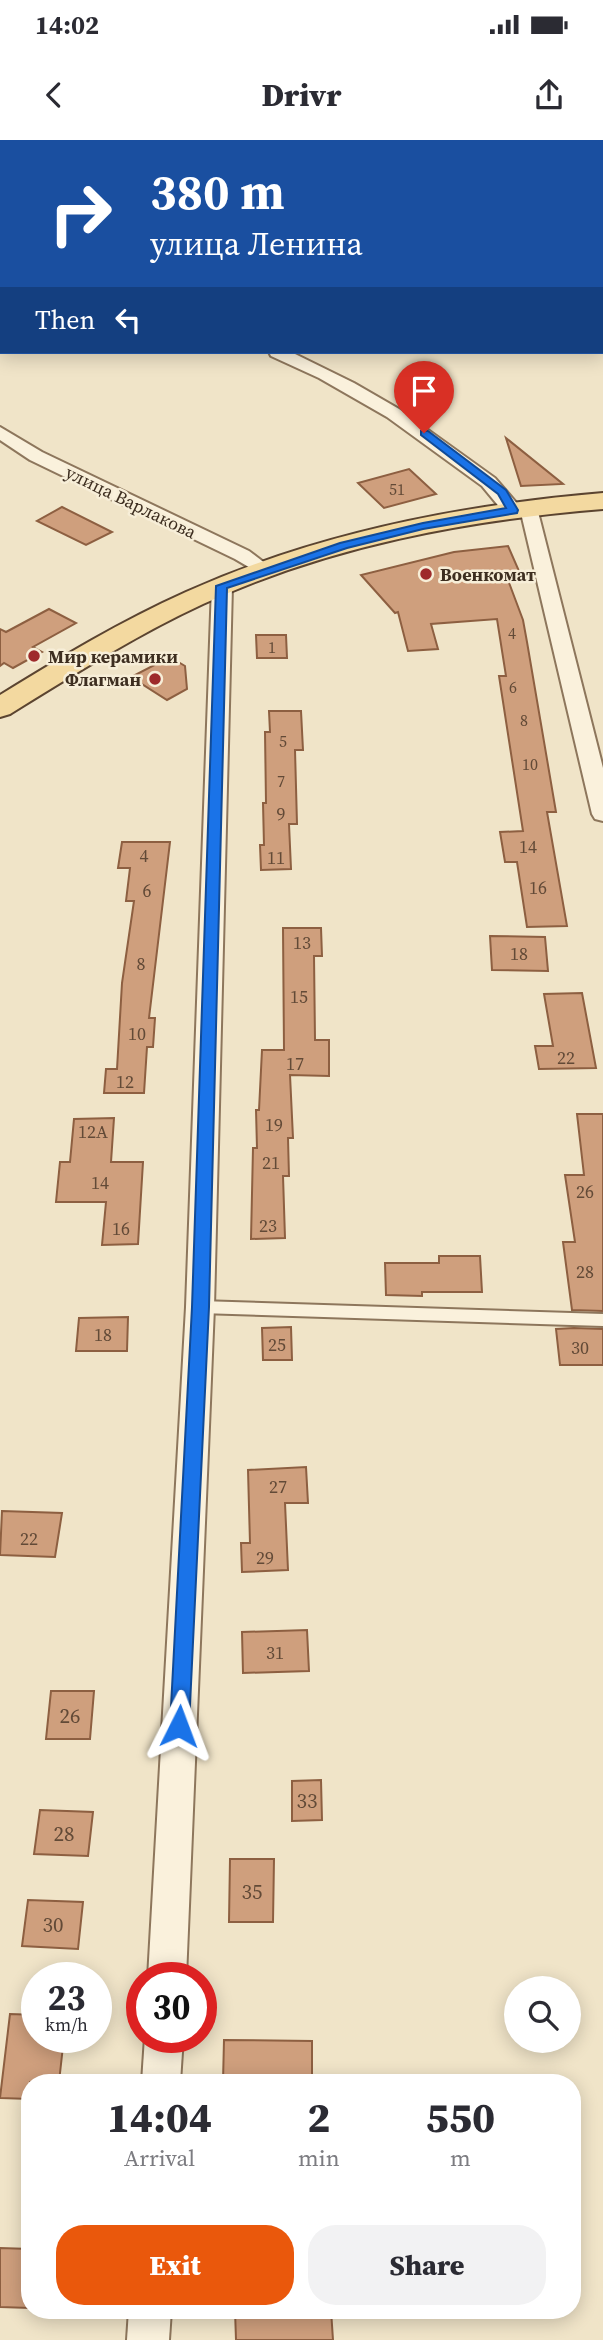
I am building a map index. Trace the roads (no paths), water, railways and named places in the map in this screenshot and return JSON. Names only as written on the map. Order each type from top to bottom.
[{"type":"main road","points":[[0,708],[138,625],[222,586],[264,570],[344,545],[423,526],[521,509],[603,500]]},
{"type":"street","points":[[282,354],[319,370],[405,418],[521,509],[603,814]]},
{"type":"street","name":"улица Варлакова","points":[[0,432],[36,456],[242,555],[264,570]]},
{"type":"street","points":[[168,1962],[200,1307],[222,586]]},
{"type":"street","points":[[162,2074],[163,2053]]},
{"type":"street","points":[[148,2340],[149,2319]]},
{"type":"lane","points":[[200,1307],[603,1320]]},
{"type":"place","name":"Военкомат","points":[[426,574]]},
{"type":"place","name":"Мир керамики","points":[[34,656]]},
{"type":"place","name":"Флагман","points":[[155,679]]}]
